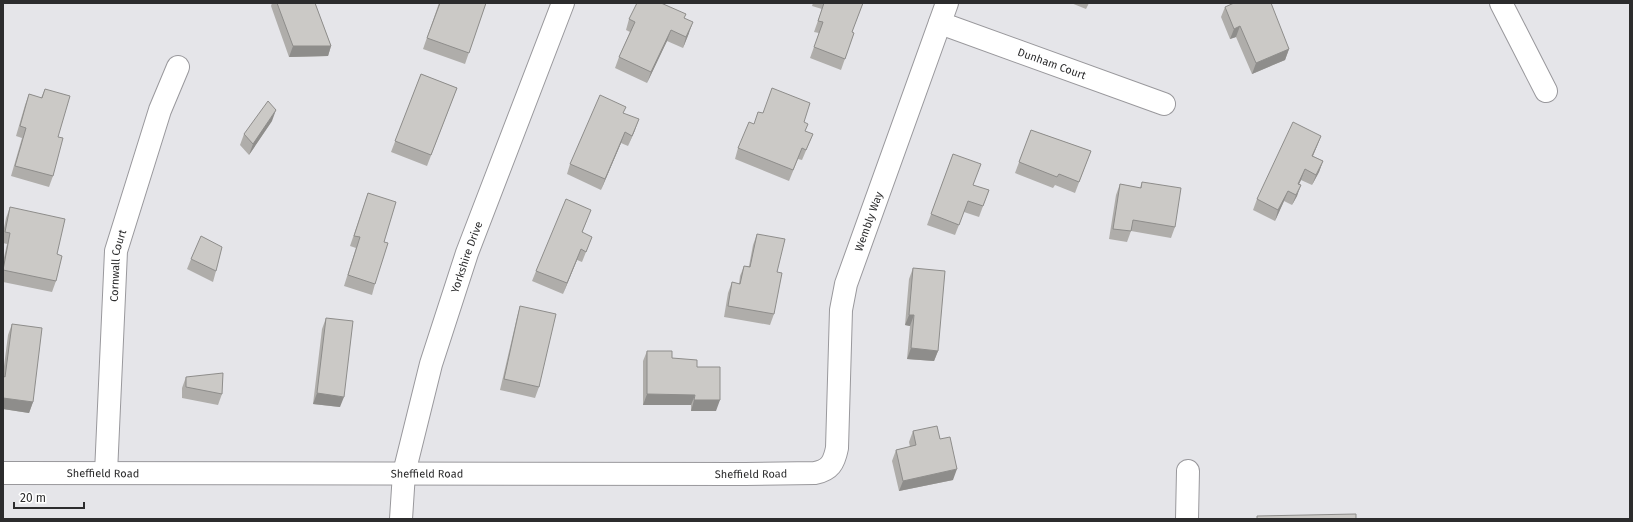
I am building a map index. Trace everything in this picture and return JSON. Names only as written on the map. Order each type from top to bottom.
[{"type":"street","name":"Yorkshire Drive","points":[[401,519],[404,473],[431,364],[467,252],[563,3]]},
{"type":"street","name":"Wembly Way","points":[[837,448],[843,296],[947,3]]},
{"type":"street","points":[[1501,3],[1546,91]]},
{"type":"street","name":"Dunham Court","points":[[940,23],[1164,104]]},
{"type":"street","name":"Cornwall Court","points":[[106,473],[116,251],[160,110],[178,67]]},
{"type":"street","name":"Sheffield Road","points":[[3,473],[815,473],[824,471],[832,465],[837,448]]},
{"type":"street","points":[[1187,519],[1188,471]]},
{"type":"building","points":[[277,3],[315,3],[331,46],[293,46]]},
{"type":"building","points":[[440,3],[486,3],[469,53],[427,38]]},
{"type":"building","points":[[637,3],[661,3],[686,14],[684,18],[693,22],[686,37],[671,30],[651,72],[619,57],[635,22],[629,19]]},
{"type":"building","points":[[824,3],[863,3],[852,32],[854,33],[845,59],[814,47],[823,22],[818,21]]},
{"type":"building","points":[[1234,3],[1271,3],[1289,49],[1256,63],[1240,26],[1234,29],[1225,7]]},
{"type":"building","points":[[421,74],[457,88],[431,155],[395,141]]},
{"type":"building","points":[[772,88],[810,103],[804,122],[808,124],[805,131],[813,134],[806,150],[802,148],[793,170],[738,148],[749,122],[754,124],[758,112],[763,113]]},
{"type":"building","points":[[45,89],[70,96],[58,137],[63,138],[53,176],[15,166],[26,128],[20,126],[29,94],[42,98]]},
{"type":"building","points":[[600,95],[626,107],[623,113],[639,119],[632,136],[625,132],[605,179],[570,164]]},
{"type":"building","points":[[268,101],[276,110],[253,144],[244,134]]},
{"type":"building","points":[[1293,122],[1321,136],[1312,156],[1323,161],[1316,175],[1305,169],[1298,184],[1301,185],[1296,195],[1288,191],[1278,210],[1257,199]]},
{"type":"building","points":[[1031,130],[1091,151],[1079,182],[1059,174],[1057,177],[1019,162]]},
{"type":"building","points":[[953,154],[981,164],[973,185],[989,190],[983,206],[968,201],[959,225],[931,214]]},
{"type":"building","points":[[1142,182],[1181,188],[1175,227],[1133,220],[1131,231],[1113,229],[1120,184],[1141,188]]},
{"type":"building","points":[[368,193],[396,202],[384,242],[388,243],[375,284],[348,275],[360,237],[354,236]]},
{"type":"building","points":[[566,199],[591,210],[582,232],[592,237],[586,252],[581,249],[567,283],[536,271]]},
{"type":"building","points":[[10,207],[65,219],[57,254],[62,256],[56,281],[3,270],[10,233],[5,232]]},
{"type":"building","points":[[757,234],[785,239],[777,272],[782,273],[774,314],[728,306],[732,282],[740,284],[744,266],[750,267]]},
{"type":"building","points":[[201,236],[222,247],[216,271],[191,259]]},
{"type":"building","points":[[913,268],[945,271],[938,351],[911,348],[914,315],[909,315]]},
{"type":"building","points":[[520,306],[556,314],[539,387],[504,379]]},
{"type":"building","points":[[326,318],[353,321],[344,397],[317,393]]},
{"type":"building","points":[[12,324],[42,328],[33,402],[3,398],[3,376],[5,377]]},
{"type":"building","points":[[647,351],[672,351],[672,358],[697,360],[697,367],[720,367],[720,400],[694,400],[695,395],[647,394]]},
{"type":"building","points":[[223,373],[222,394],[186,387],[186,377]]},
{"type":"building","points":[[937,426],[940,439],[950,437],[957,469],[903,481],[896,450],[916,445],[913,431]]},
{"type":"building","points":[[1356,514],[1356,519],[1257,519],[1257,516]]}]
